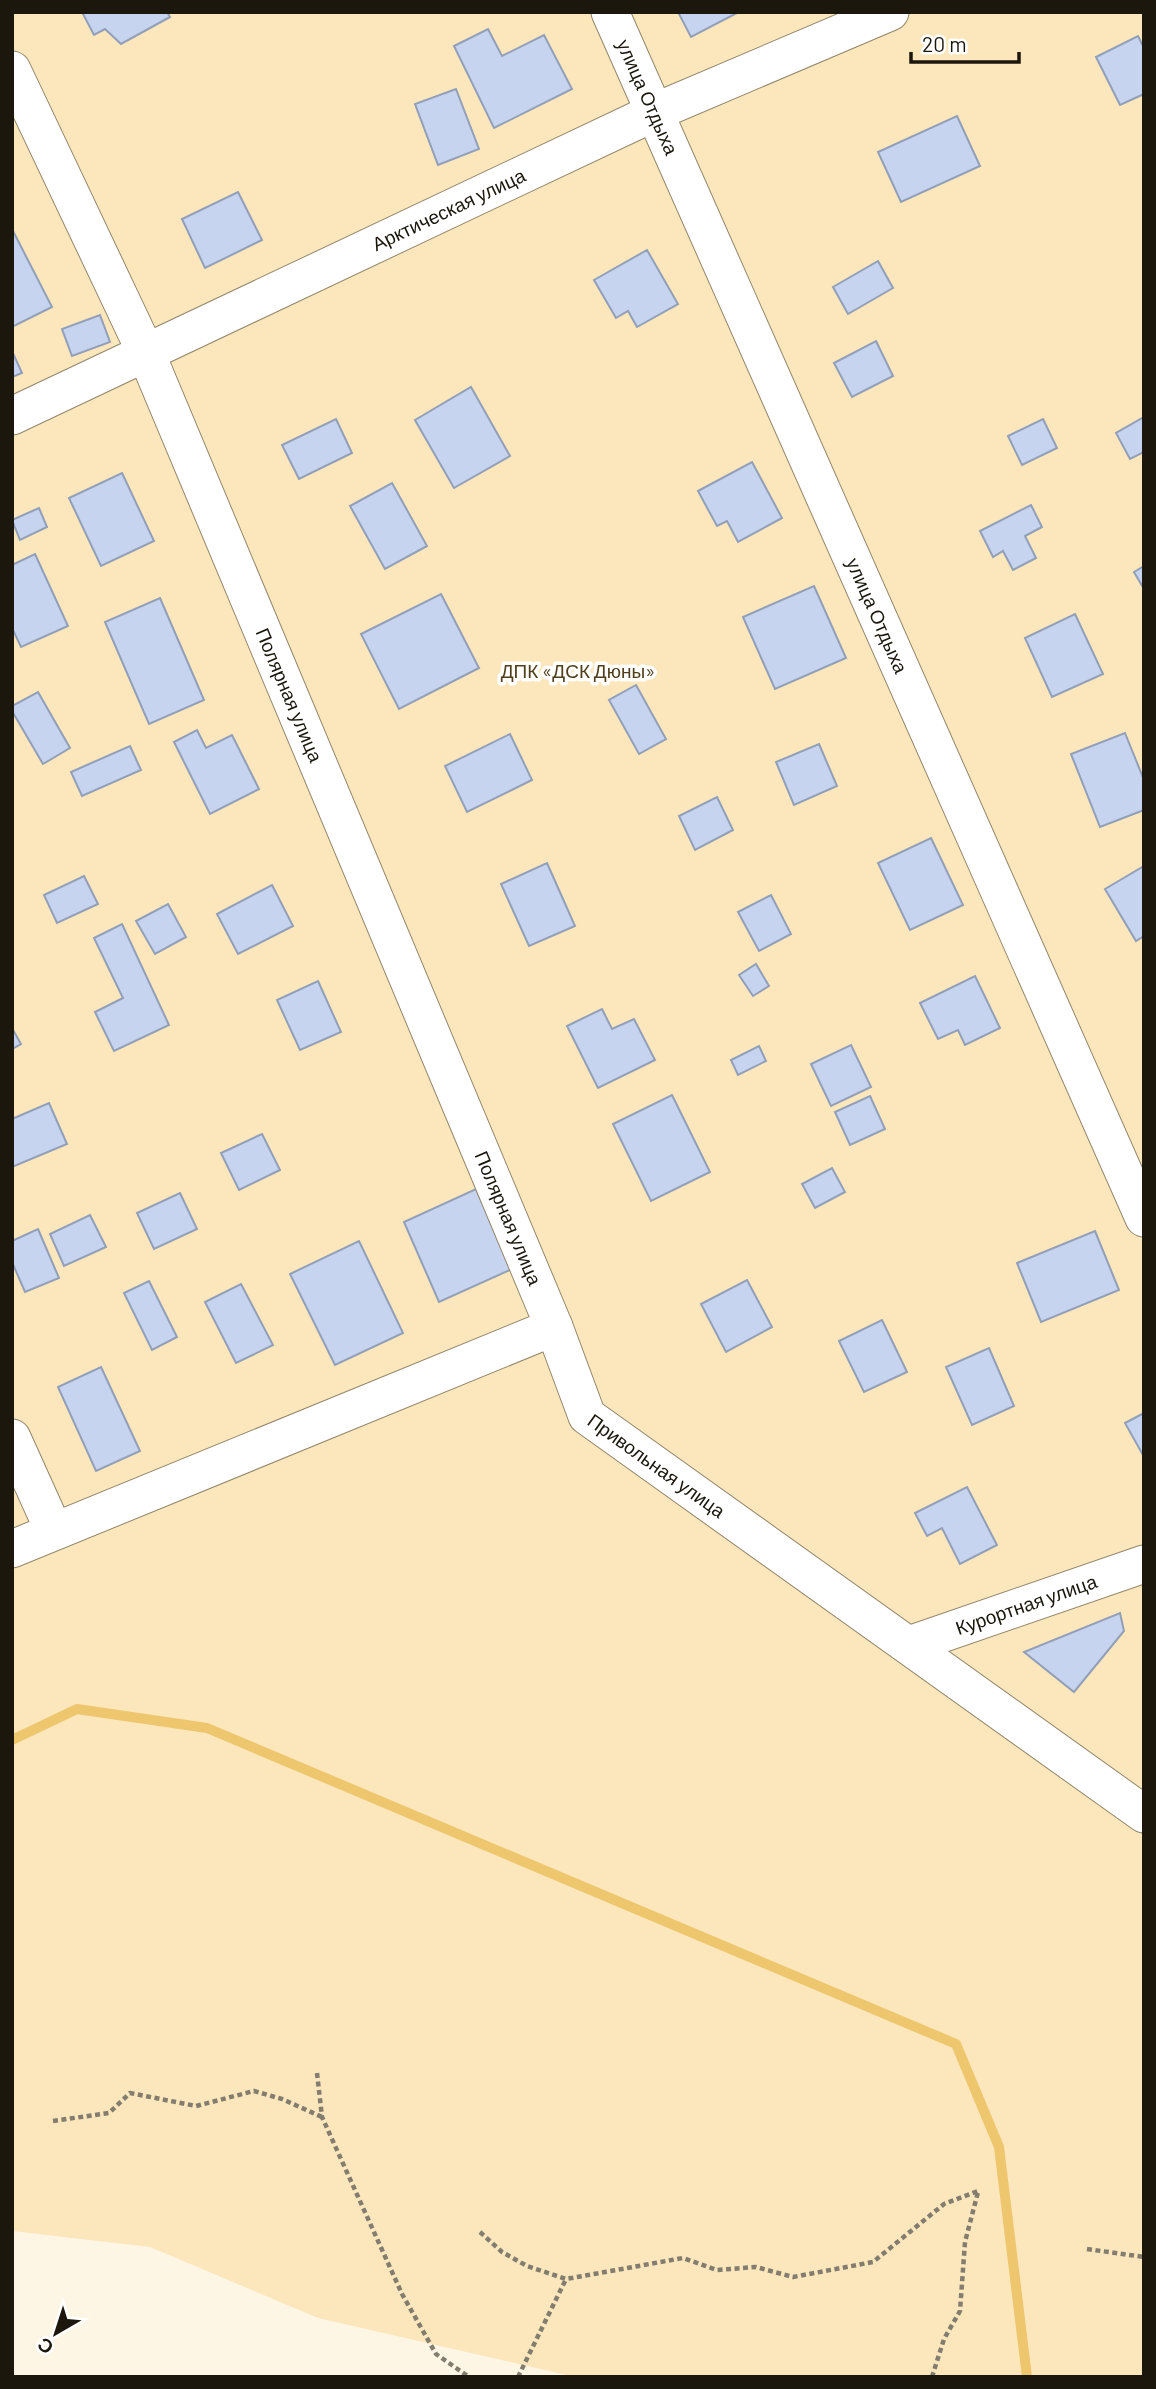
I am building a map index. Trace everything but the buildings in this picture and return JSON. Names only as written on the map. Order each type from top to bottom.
[{"type":"street","name":"улица Отдыха","points":[[610,12],[1144,1218]]},
{"type":"street","name":"Арктическая улица","points":[[12,416],[655,112],[890,12]]},
{"type":"street","name":"Полярная улица","points":[[12,70],[146,353],[554,1327]]},
{"type":"street","points":[[12,1549],[554,1327]]},
{"type":"street","name":"Привольная улица","points":[[554,1327],[587,1416],[1144,1814]]},
{"type":"street","points":[[12,1438],[54,1531]]},
{"type":"street","name":"Курортная улица","points":[[909,1646],[1144,1564]]},
{"type":"path","points":[[317,2073],[323,2117],[402,2294],[436,2354],[469,2377]]},
{"type":"path","points":[[53,2121],[109,2113],[130,2093],[196,2106],[254,2091],[282,2099],[323,2117]]},
{"type":"path","points":[[480,2232],[502,2252],[527,2266],[566,2279],[683,2258],[717,2270],[756,2267],[793,2277],[873,2262],[944,2204],[978,2191],[965,2242],[960,2311],[944,2339],[932,2377]]},
{"type":"path","points":[[1087,2249],[1144,2257]]},
{"type":"path","points":[[518,2377],[566,2279]]},
{"type":"green space","name":"ДПК «ДСК Дюны»","points":[[12,12],[1144,12],[1144,2377],[575,2377],[318,2318],[150,2247],[12,2231]]},
{"type":"waterway","points":[[12,1740],[77,1709],[207,1728],[956,2044],[999,2147],[1027,2377]]}]
